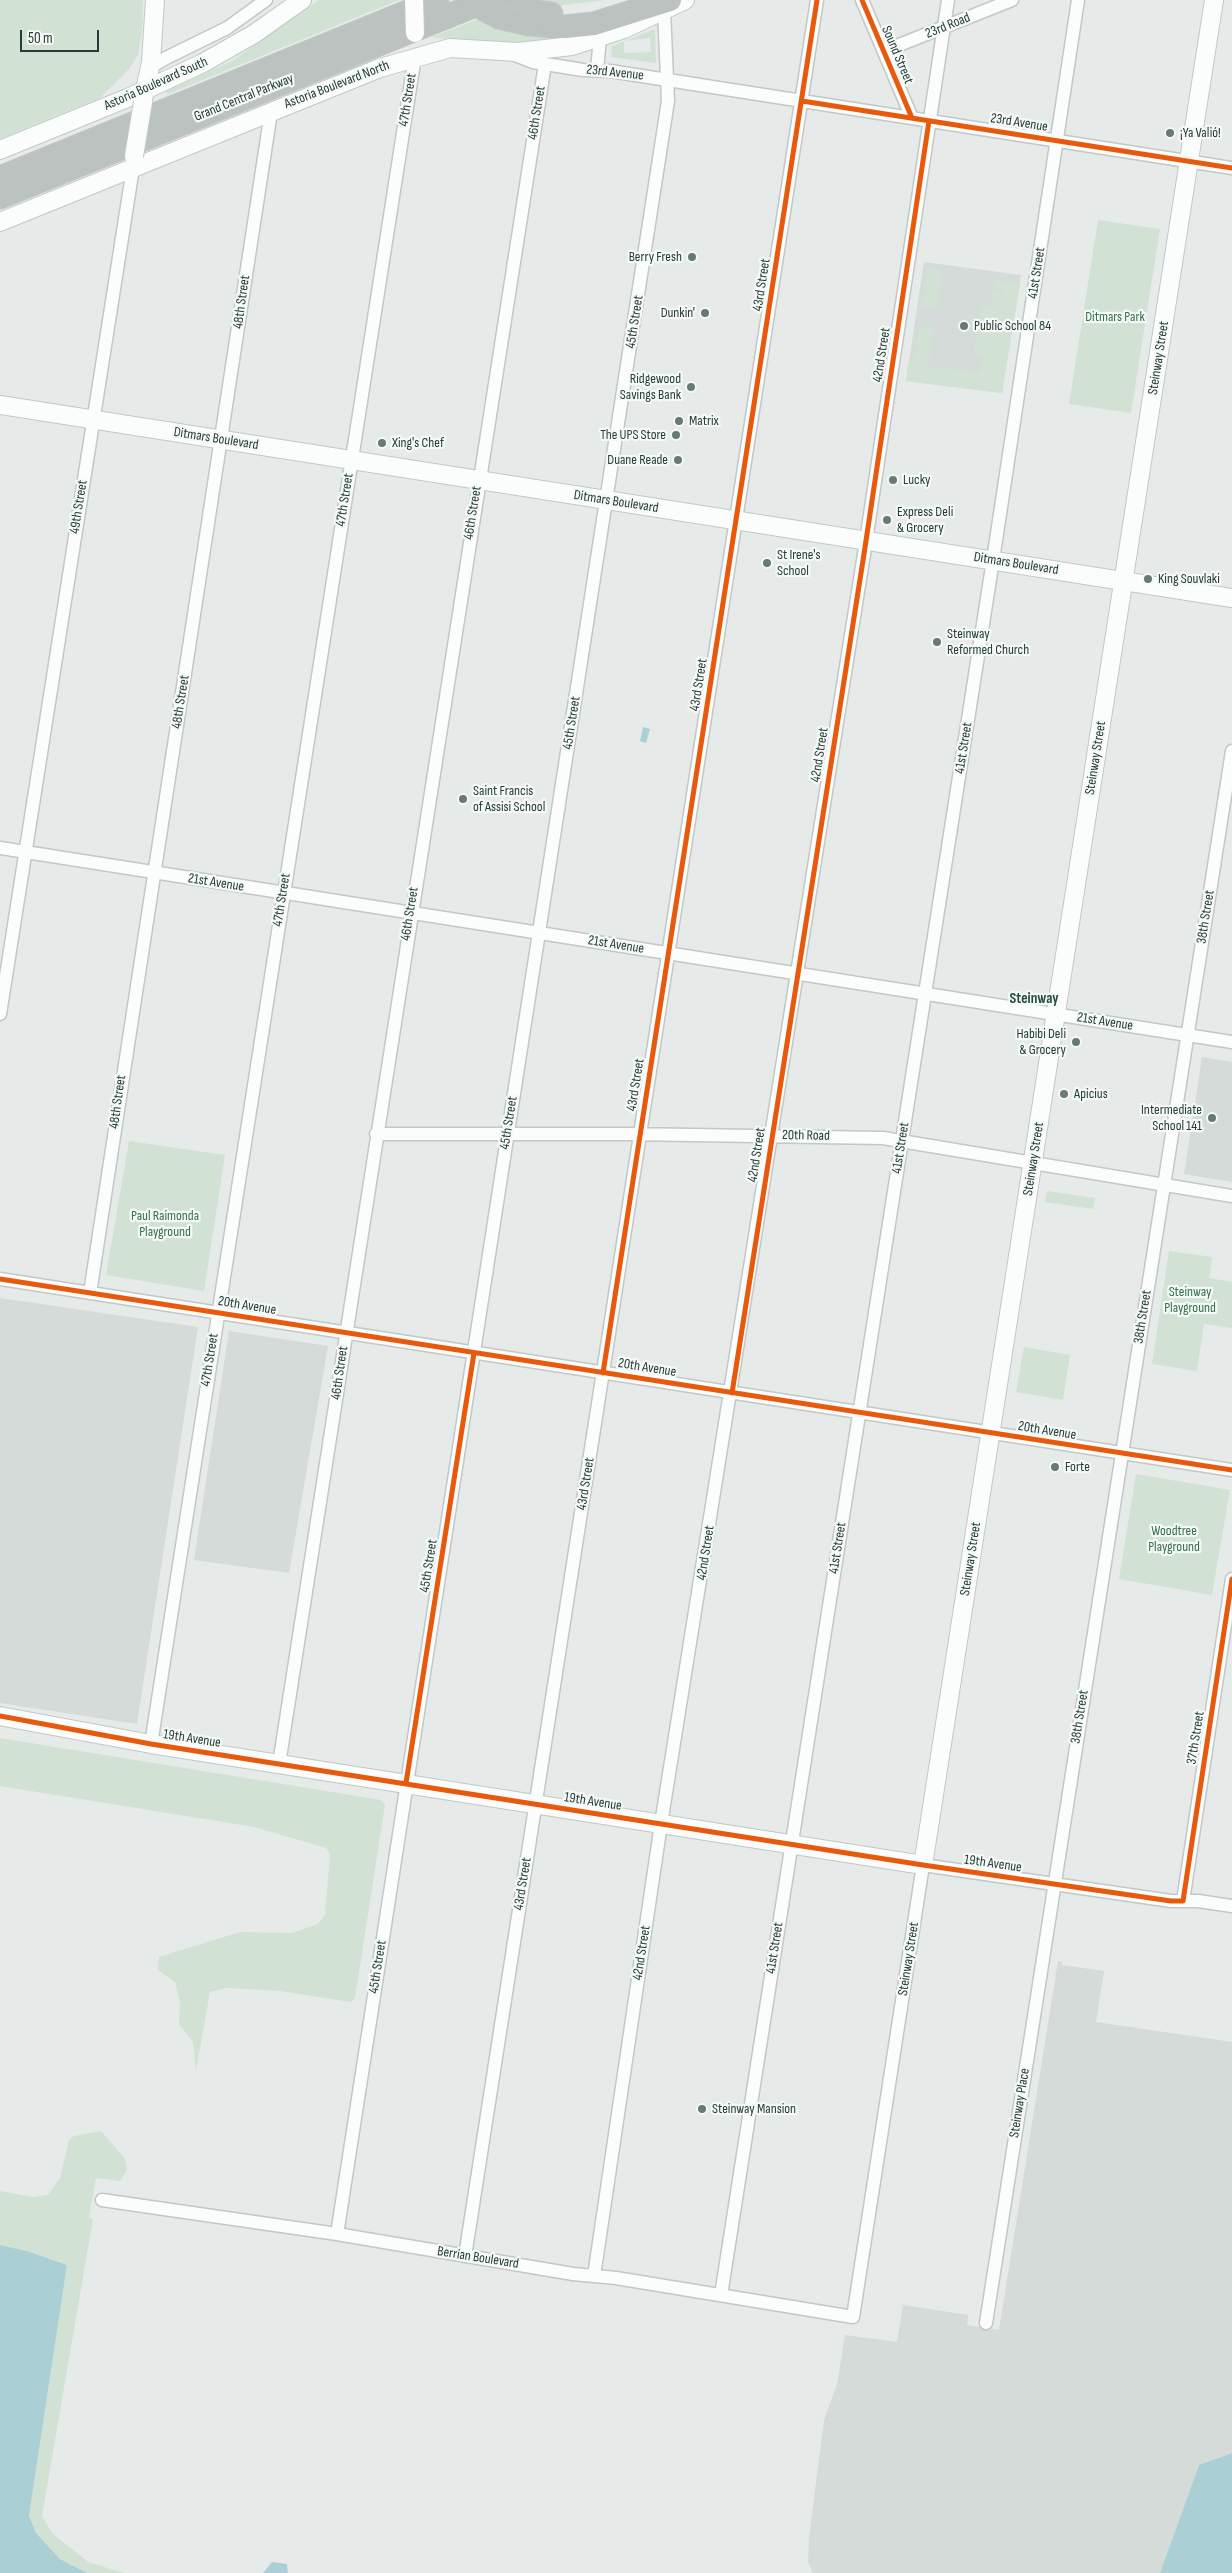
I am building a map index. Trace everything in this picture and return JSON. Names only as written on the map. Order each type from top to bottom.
[{"type":"highway","name":"Grand Central Parkway","points":[[0,178],[437,0]]},
{"type":"highway","points":[[467,0],[499,17],[533,19],[587,13],[605,9],[628,0]]},
{"type":"highway","name":"Grand Central Parkway","points":[[0,197],[488,0]]},
{"type":"highway","points":[[494,0],[514,8],[533,19],[566,27],[594,24],[667,5]]},
{"type":"street","name":"49th Street","points":[[0,1014],[149,68],[155,0]]},
{"type":"street","name":"Astoria Boulevard South","points":[[149,68],[227,28],[266,0]]},
{"type":"street","name":"Astoria Boulevard South","points":[[0,150],[144,96],[237,45],[302,0]]},
{"type":"street","points":[[414,0],[415,56]]},
{"type":"street","name":"Astoria Boulevard North","points":[[0,222],[133,162],[271,112],[366,73],[415,56],[450,48],[504,51],[554,49],[600,38],[667,5],[685,0]]},
{"type":"street","name":"43rd Street","points":[[465,2256],[817,0]]},
{"type":"street","name":"Sound Street","points":[[862,0],[912,118]]},
{"type":"street","name":"42nd Street","points":[[594,2276],[662,1824],[732,1393],[796,973],[866,540],[948,0]]},
{"type":"street","name":"23rd Road","points":[[884,51],[1012,0]]},
{"type":"street","name":"41st Street","points":[[721,2295],[926,994],[1058,141],[1078,0]]},
{"type":"street","name":"Steinway Street","points":[[853,2317],[1214,0]]},
{"type":"street","name":"45th Street","points":[[337,2234],[668,101],[667,5]]},
{"type":"street","points":[[597,70],[600,38]]},
{"type":"street","name":"23rd Avenue","points":[[504,51],[533,62],[545,64],[668,80],[1232,168]]},
{"type":"street","name":"47th Street","points":[[151,1744],[217,1312],[415,56]]},
{"type":"street","name":"46th Street","points":[[278,1764],[478,480],[545,64]]},
{"type":"street","name":"48th Street","points":[[90,1293],[271,112]]},
{"type":"street","name":"Ditmars Boulevard","points":[[0,405],[1232,598]]},
{"type":"street","name":"38th Street","points":[[1054,1884],[1232,751]]},
{"type":"street","name":"21st Avenue","points":[[0,848],[1232,1042]]},
{"type":"street","name":"20th Road","points":[[376,1134],[639,1134],[883,1138],[1232,1196]]},
{"type":"street","name":"20th Avenue","points":[[0,1279],[1232,1470]]},
{"type":"street","name":"37th Street","points":[[1183,1901],[1232,1579]]},
{"type":"street","name":"19th Avenue","points":[[0,1716],[151,1744],[923,1865],[1171,1901],[1232,1906]]},
{"type":"street","name":"Steinway Place","points":[[986,2323],[1054,1884]]},
{"type":"street","name":"Berrian Boulevard","points":[[102,2200],[337,2234],[853,2317]]},
{"type":"shaded area","name":"Public School 84","points":[[924,262],[1021,275],[1002,393],[906,381]]},
{"type":"shaded area","name":"Intermediate School 141","points":[[1202,1057],[1232,1062],[1232,1182],[1184,1174]]},
{"type":"shaded area","points":[[0,1298],[198,1327],[137,1724],[0,1703]]},
{"type":"shaded area","points":[[229,1331],[328,1346],[289,1573],[194,1560]]},
{"type":"shaded area","points":[[1058,1961],[1062,1962],[1062,1965],[1104,1971],[1096,2022],[1232,2042],[1232,2453],[1199,2465],[1160,2573],[813,2573],[808,2562],[809,2537],[824,2420],[837,2384],[845,2335],[897,2342],[903,2305],[968,2315],[967,2325],[999,2330]]},
{"type":"green space","points":[[0,0],[143,0],[142,31],[138,55],[129,69],[100,98],[0,139]]},
{"type":"green space","points":[[319,0],[399,0],[168,94],[166,91],[232,61]]},
{"type":"green space","points":[[531,0],[605,0],[556,6],[525,2]]},
{"type":"green space","points":[[479,19],[584,36],[515,45],[431,37]]},
{"type":"green space","points":[[655,29],[656,63],[611,57],[612,46],[624,41],[624,53],[651,52],[650,38],[625,41]]},
{"type":"green space","name":"Ditmars Park","points":[[1098,220],[1160,229],[1131,413],[1069,404]]},
{"type":"green space","points":[[927,269],[943,271],[937,309],[921,307]]},
{"type":"green space","points":[[994,280],[1020,284],[1002,393],[906,381],[908,363],[980,373],[983,356],[973,354],[980,307],[990,308],[993,287],[1000,294],[1002,307],[1002,291],[994,285]]},
{"type":"green space","points":[[919,327],[934,329],[928,364],[914,362]]},
{"type":"green space","name":"Paul Raimonda Playground","points":[[129,1141],[225,1155],[204,1291],[106,1275]]},
{"type":"green space","points":[[1047,1191],[1095,1198],[1093,1209],[1045,1202]]},
{"type":"green space","name":"Steinway Playground","points":[[1169,1251],[1212,1257],[1209,1278],[1232,1282],[1232,1328],[1204,1324],[1197,1371],[1152,1364]]},
{"type":"green space","points":[[1024,1347],[1070,1355],[1063,1400],[1016,1392]]},
{"type":"green space","name":"Woodtree Playground","points":[[1136,1474],[1230,1490],[1212,1595],[1119,1579]]},
{"type":"green space","points":[[0,1738],[381,1800],[385,1805],[355,1998],[351,2002],[280,1991],[226,1988],[210,1992],[196,2071],[193,2042],[179,2024],[180,2002],[175,1982],[158,1970],[159,1957],[240,1932],[292,1933],[318,1924],[325,1915],[330,1855],[326,1848],[254,1827],[0,1786]]},
{"type":"green space","points":[[101,2131],[125,2159],[127,2170],[120,2181],[96,2178],[89,2217],[93,2219],[42,2516],[52,2533],[88,2562],[124,2573],[87,2573],[60,2559],[36,2533],[29,2516],[67,2265],[27,2251],[0,2245],[0,2191],[32,2197],[48,2195],[60,2178],[69,2140],[74,2136]]},
{"type":"water","points":[[643,727],[650,729],[646,743],[640,741]]},
{"type":"water","points":[[0,2245],[27,2251],[67,2265],[29,2516],[36,2533],[60,2559],[87,2573],[0,2573]]},
{"type":"water","points":[[1232,2453],[1232,2573],[1160,2573],[1199,2465]]},
{"type":"water","points":[[272,2562],[287,2564],[288,2573],[263,2573]]},
{"type":"cycle path","points":[[603,1373],[817,0]]},
{"type":"cycle path","points":[[862,0],[912,118]]},
{"type":"cycle path","points":[[802,101],[1232,168]]},
{"type":"cycle path","points":[[732,1393],[864,554],[929,121]]},
{"type":"cycle path","points":[[0,1279],[1232,1470]]},
{"type":"cycle path","points":[[406,1783],[474,1353]]},
{"type":"cycle path","points":[[0,1716],[151,1744],[923,1865],[1171,1901],[1183,1901],[1232,1579]]},
{"type":"place","name":"¡Ya Valió!","points":[[1170,133]]},
{"type":"place","name":"Berry Fresh","points":[[692,257]]},
{"type":"place","name":"Dunkin'","points":[[705,313]]},
{"type":"place","name":"Public School 84","points":[[964,326]]},
{"type":"place","name":"Ridgewood Savings Bank","points":[[691,387]]},
{"type":"place","name":"Matrix","points":[[679,421]]},
{"type":"place","name":"The UPS Store","points":[[676,435]]},
{"type":"place","name":"Xing's Chef","points":[[382,443]]},
{"type":"place","name":"Duane Reade","points":[[678,460]]},
{"type":"place","name":"Lucky","points":[[893,480]]},
{"type":"place","name":"Express Deli & Grocery","points":[[887,520]]},
{"type":"place","name":"St Irene's School","points":[[767,563]]},
{"type":"place","name":"King Souvlaki","points":[[1148,579]]},
{"type":"place","name":"Steinway Reformed Church","points":[[937,642]]},
{"type":"place","name":"Saint Francis of Assisi School","points":[[463,799]]},
{"type":"place","name":"Habibi Deli & Grocery","points":[[1076,1042]]},
{"type":"place","name":"Apicius","points":[[1064,1094]]},
{"type":"place","name":"Intermediate School 141","points":[[1212,1118]]},
{"type":"place","name":"Forte","points":[[1055,1467]]},
{"type":"place","name":"Steinway Mansion","points":[[702,2109]]},
{"type":"district","name":"Steinway","points":[[1034,999]]}]
